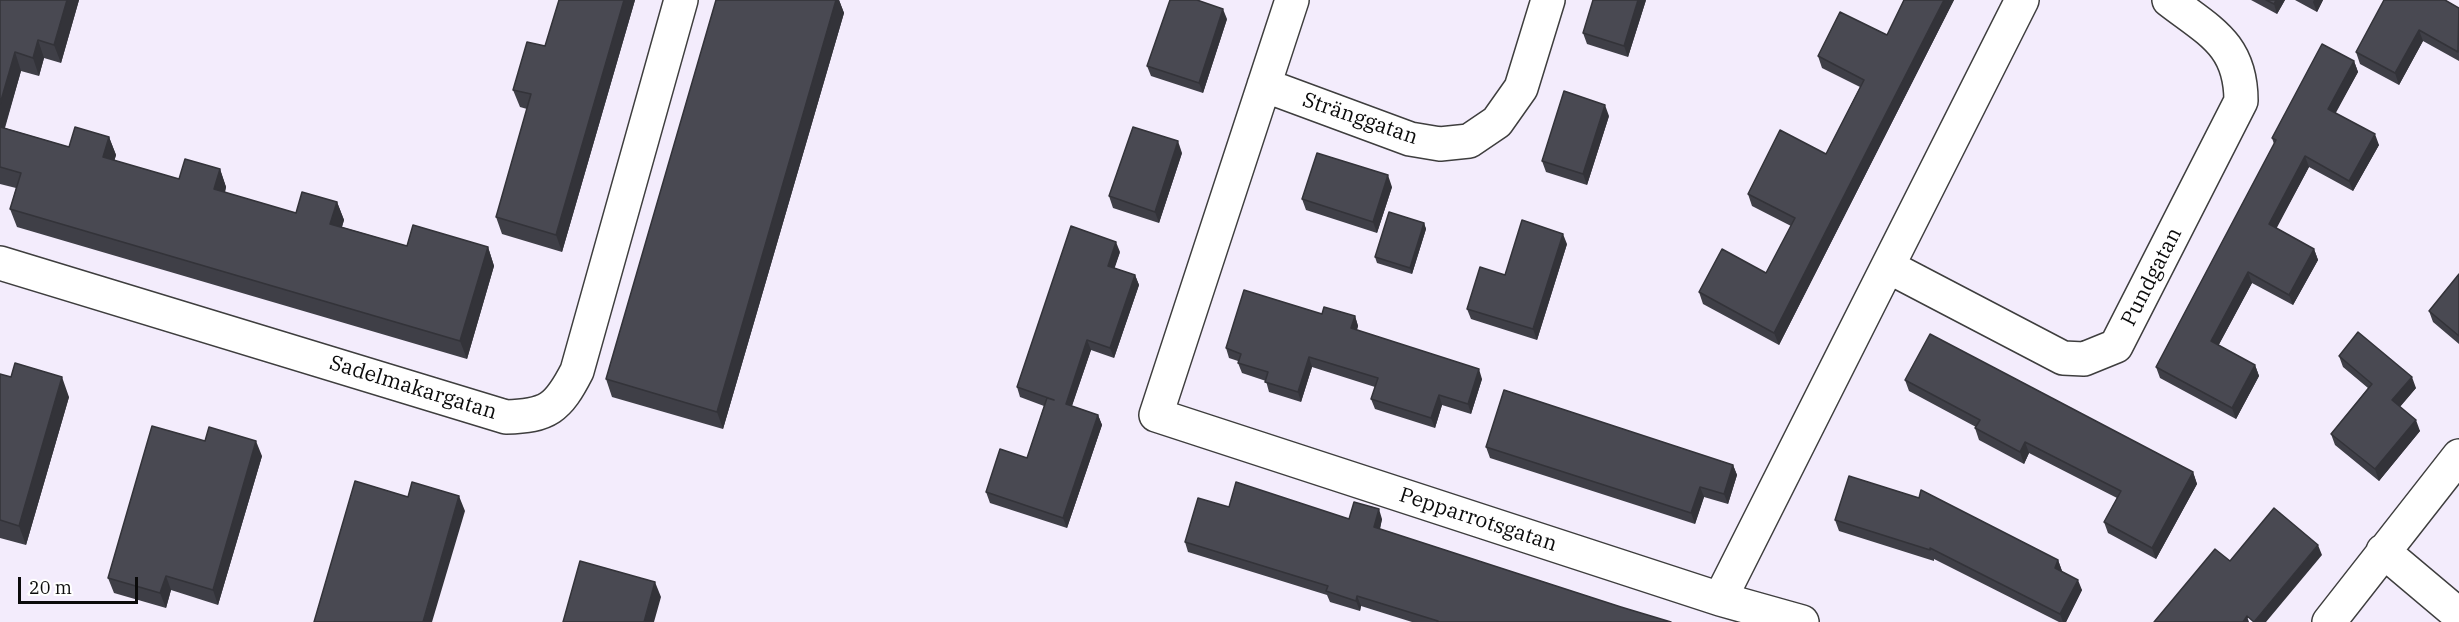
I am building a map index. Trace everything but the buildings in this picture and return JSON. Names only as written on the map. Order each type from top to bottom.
[{"type":"street","name":"Sadelmakargatan","points":[[0,263],[506,417],[530,416],[551,408],[566,392],[577,371],[681,0]]},
{"type":"street","points":[[1264,85],[1292,0]]},
{"type":"street","name":"Stränggatan","points":[[1264,85],[1410,139],[1440,144],[1469,141],[1497,122],[1521,88],[1548,0]]},
{"type":"street","points":[[1720,599],[2022,0]]},
{"type":"street","name":"Pundgatan","points":[[1889,267],[2063,358],[2084,359],[2116,346],[2241,101],[2241,81],[2223,41],[2169,0]]},
{"type":"street","name":"Pepparrotsgatan","points":[[1264,85],[1156,415],[1720,599],[1802,622]]},
{"type":"street","points":[[2329,622],[2459,456]]},
{"type":"street","points":[[2383,551],[2459,615]]}]
